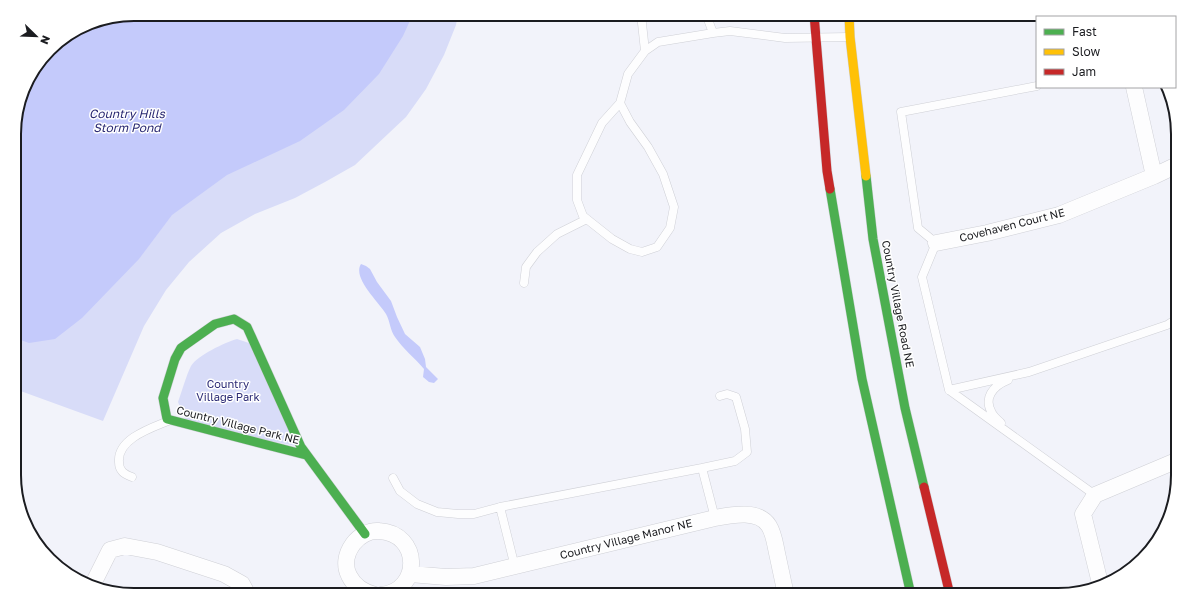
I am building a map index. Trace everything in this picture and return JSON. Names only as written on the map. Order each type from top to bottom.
[{"type":"street","points":[[814,21],[827,171],[862,379],[909,588]]},
{"type":"street","name":"Country Village Road NE","points":[[849,21],[873,240],[905,408],[948,588]]},
{"type":"street","points":[[1134,88],[1154,176]]},
{"type":"street","name":"Covehaven Court NE","points":[[936,243],[987,233],[1059,215],[1171,168]]},
{"type":"street","name":"Country Village Park NE","points":[[234,319],[247,327],[301,447],[306,454],[167,418],[163,398],[175,359],[181,348],[215,324],[234,319]]},
{"type":"street","points":[[306,454],[365,534]]},
{"type":"street","points":[[1099,580],[1083,514],[1095,495],[1171,463]]},
{"type":"street","name":"Country Village Manor NE","points":[[410,574],[446,577],[474,576],[715,518],[729,515],[753,515],[762,519],[769,525],[774,536],[785,588]]},
{"type":"street","points":[[355,588],[347,569],[347,559],[350,548],[356,540],[375,530],[386,531],[396,535],[405,542],[410,552],[412,563],[410,574],[398,588]]},
{"type":"street","points":[[95,581],[110,550],[125,546],[157,552],[224,574],[242,584],[244,588]]},
{"type":"lane","points":[[642,21],[645,51]]},
{"type":"lane","points":[[709,21],[713,33]]},
{"type":"lane","points":[[620,103],[630,122],[648,147],[663,174],[674,207],[670,228],[657,248],[642,252],[630,249],[612,239],[583,216],[577,200],[577,175],[602,123],[620,103],[628,74],[645,51],[658,42],[730,31],[785,38],[850,36]]},
{"type":"lane","points":[[1036,86],[901,112],[918,228],[936,243],[922,277],[949,390],[1095,495]]},
{"type":"lane","points":[[524,283],[526,267],[537,252],[557,234],[587,219]]},
{"type":"lane","points":[[1009,433],[992,413],[989,400],[993,389],[1002,382],[1171,322]]},
{"type":"lane","points":[[949,390],[1029,372]]},
{"type":"lane","points":[[393,478],[400,492],[417,504],[437,512],[474,514],[500,507],[735,461],[747,452],[745,429],[736,397],[727,394],[720,396]]},
{"type":"lane","points":[[132,477],[123,473],[119,467],[118,458],[123,448],[132,438],[144,431],[171,420]]},
{"type":"lane","points":[[702,468],[715,518]]},
{"type":"lane","points":[[500,507],[515,567]]},
{"type":"green space","name":"Country Hills Storm Pond","points":[[134,21],[457,21],[444,55],[426,89],[406,117],[355,165],[295,198],[255,214],[221,233],[189,262],[166,290],[144,326],[103,421],[21,391],[21,127],[25,105],[36,78],[44,65],[53,56],[56,56],[56,53],[60,49],[71,40],[98,27],[120,22]]},
{"type":"green space","name":"Country Village Park","points":[[237,339],[255,345],[301,447],[187,424],[178,402],[191,366],[205,354],[225,343]]},
{"type":"water","name":"Country Hills Storm Pond","points":[[410,21],[403,36],[379,74],[344,110],[300,141],[227,175],[172,215],[139,259],[82,318],[55,339],[29,343],[21,340],[21,127],[25,105],[36,78],[44,65],[53,56],[56,56],[56,53],[60,49],[71,40],[91,30],[120,22]]},
{"type":"water","points":[[361,264],[370,269],[377,282],[391,301],[405,334],[420,347],[425,359],[426,367],[438,379],[434,383],[429,382],[423,377],[424,369],[395,337],[386,314],[363,283],[359,270]]},
{"type":"traffic: fast","points":[[866,176],[873,239],[905,408],[924,487]]},
{"type":"traffic: fast","points":[[830,189],[862,379],[909,588]]},
{"type":"traffic: fast","points":[[306,455],[167,419],[163,398],[175,359],[181,348],[215,324],[234,319],[247,327],[301,447],[365,534]]},
{"type":"traffic: slow","points":[[849,21],[866,176]]},
{"type":"traffic: jam","points":[[815,21],[827,171],[830,189]]},
{"type":"traffic: jam","points":[[924,487],[948,588]]}]
